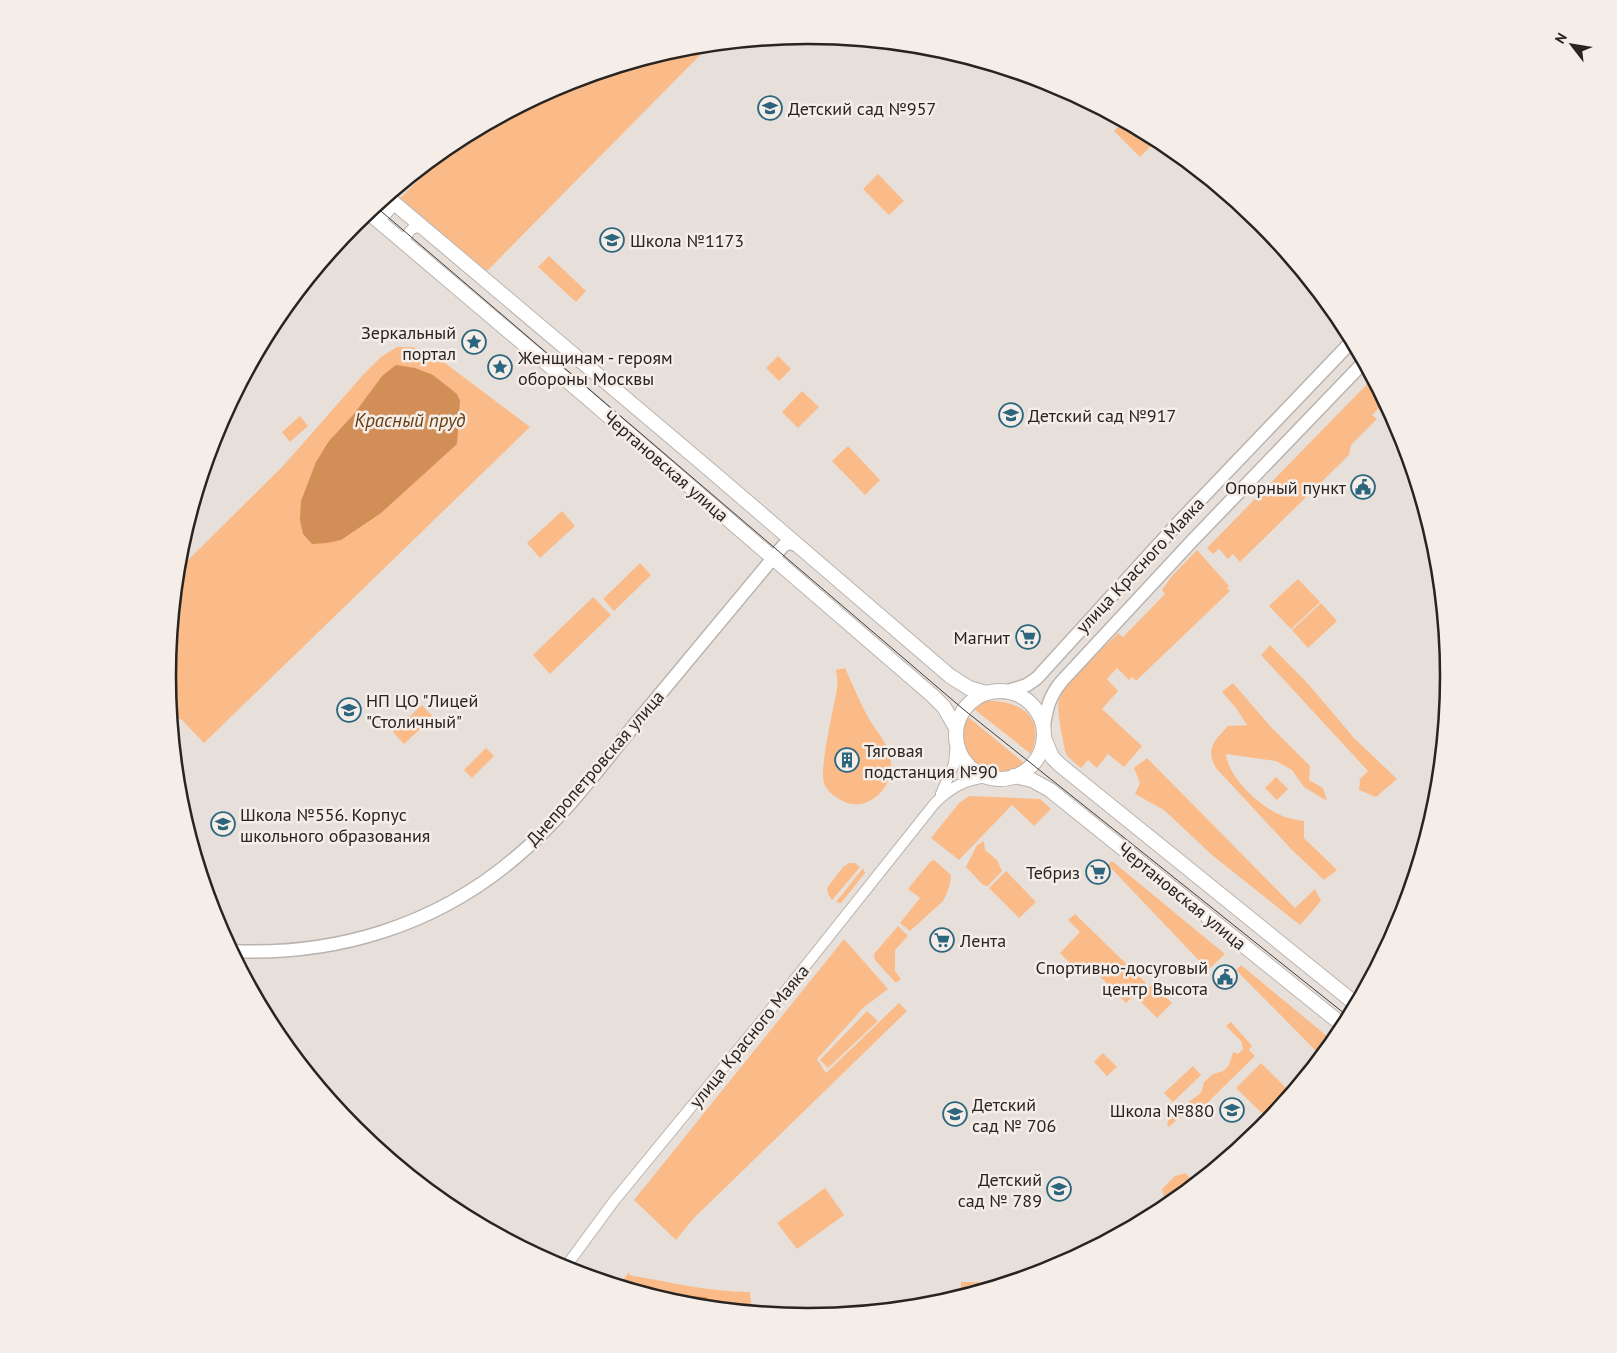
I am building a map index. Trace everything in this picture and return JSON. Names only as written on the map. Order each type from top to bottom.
[{"type":"main road","name":"Чертановская улица","points":[[391,201],[950,676],[969,688],[986,694]]},
{"type":"main road","name":"Чертановская улица","points":[[374,217],[933,696],[952,718],[956,728]]},
{"type":"main road","points":[[746,535],[753,536],[759,533],[765,523],[764,517]]},
{"type":"main road","name":"Чертановская улица","points":[[1339,1022],[1050,790],[1032,780],[1014,776],[989,777],[977,773],[960,754],[956,743],[956,728],[966,706],[986,694],[1004,692],[1015,695],[1032,706],[1038,714],[1052,757],[1060,765],[1351,1002]]},
{"type":"main road","points":[[1014,776],[1027,769],[1034,761],[1042,747],[1044,732]]},
{"type":"street","points":[[376,215],[382,217],[386,215],[391,207],[389,202]]},
{"type":"street","points":[[404,242],[410,229],[422,227]]},
{"type":"street","name":"улица Красного Маяка","points":[[1004,692],[1027,685],[1037,678],[1179,522],[1347,346]]},
{"type":"street","name":"улица Красного Маяка","points":[[1044,732],[1049,701],[1062,681],[1192,541],[1360,367]]},
{"type":"street","name":"Днепропетровская улица","points":[[239,951],[294,950],[338,943],[386,932],[422,917],[466,894],[489,879],[516,858],[558,816],[783,546],[788,543],[797,545]]},
{"type":"street","name":"улица Красного Маяка","points":[[569,1262],[614,1200],[764,1018],[935,803],[944,789],[954,764],[956,743]]},
{"type":"street","name":"улица Красного Маяка","points":[[935,803],[948,790],[962,782],[989,777]]},
{"type":"shaded area","points":[[702,53],[487,271],[400,198],[425,174],[457,150],[529,109],[605,77],[645,65]]},
{"type":"shaded area","points":[[1119,126],[1152,145],[1140,157],[1114,131]]},
{"type":"shaded area","points":[[878,174],[904,201],[889,215],[863,189]]},
{"type":"shaded area","points":[[549,256],[586,291],[576,302],[538,267]]},
{"type":"shaded area","points":[[397,347],[412,347],[433,354],[530,427],[204,743],[181,719],[177,718],[177,635],[187,562],[283,466],[381,357]]},
{"type":"shaded area","points":[[778,356],[791,369],[779,381],[766,368]]},
{"type":"shaded area","points":[[1368,383],[1380,407],[1372,415],[1377,419],[1351,445],[1349,455],[1240,562],[1233,554],[1228,559],[1219,549],[1213,554],[1207,548]]},
{"type":"shaded area","points":[[802,391],[819,407],[798,428],[782,412]]},
{"type":"shaded area","points":[[300,416],[308,426],[290,442],[282,432]]},
{"type":"shaded area","points":[[848,446],[880,480],[865,495],[832,461]]},
{"type":"shaded area","points":[[562,511],[575,526],[540,558],[527,543]]},
{"type":"shaded area","points":[[1197,550],[1229,586],[1227,588],[1230,591],[1136,681],[1132,677],[1129,680],[1117,668],[1107,679],[1118,691],[1102,709],[1142,746],[1124,767],[1108,754],[1097,768],[1088,760],[1081,768],[1067,756],[1065,751],[1058,712],[1062,693],[1076,675],[1118,633],[1123,637],[1165,594],[1162,590],[1172,576]]},
{"type":"shaded area","points":[[640,563],[651,575],[614,611],[603,599]]},
{"type":"shaded area","points":[[1298,579],[1320,602],[1291,629],[1269,606]]},
{"type":"shaded area","points":[[593,597],[611,615],[550,674],[533,655]]},
{"type":"shaded area","points":[[1321,603],[1337,621],[1308,648],[1292,630]]},
{"type":"shaded area","points":[[1270,645],[1310,686],[1354,738],[1397,779],[1376,797],[1359,790],[1360,779],[1368,771],[1261,655]]},
{"type":"shaded area","points":[[845,668],[869,719],[886,745],[891,763],[887,783],[881,792],[865,803],[846,802],[832,794],[824,783],[825,752],[837,687],[836,670]]},
{"type":"shaded area","points":[[1233,683],[1270,726],[1310,766],[1309,780],[1323,788],[1327,801],[1304,787],[1292,770],[1276,761],[1226,754],[1228,763],[1239,782],[1266,807],[1287,818],[1304,821],[1304,838],[1337,870],[1324,880],[1292,850],[1216,768],[1211,756],[1211,750],[1215,741],[1228,726],[1247,725],[1222,692]]},
{"type":"shaded area","points":[[986,701],[999,701],[1010,704],[1027,713],[1033,721],[1035,730],[1035,741],[1031,754],[974,709]]},
{"type":"shaded area","points":[[422,705],[433,717],[404,744],[393,732]]},
{"type":"shaded area","points":[[968,717],[1024,763],[1011,771],[1000,774],[986,772],[977,767],[970,761],[963,745],[962,735]]},
{"type":"shaded area","points":[[486,748],[494,756],[472,778],[464,770]]},
{"type":"shaded area","points":[[1147,758],[1295,908],[1315,889],[1321,901],[1300,925],[1212,855],[1164,810],[1135,794],[1140,783],[1134,768]]},
{"type":"shaded area","points":[[1276,777],[1288,789],[1277,800],[1265,788]]},
{"type":"shaded area","points":[[969,796],[1040,799],[1051,809],[1034,826],[1012,805],[959,860],[931,838],[959,803]]},
{"type":"shaded area","points":[[984,841],[985,850],[997,860],[1002,871],[988,886],[983,885],[966,867],[977,845]]},
{"type":"shaded area","points":[[934,860],[951,875],[948,888],[943,901],[910,931],[900,923],[920,898],[908,889],[930,862]]},
{"type":"shaded area","points":[[1112,861],[1225,954],[1208,970],[1108,865]]},
{"type":"shaded area","points":[[849,863],[855,863],[860,867],[832,900],[827,888],[843,867]]},
{"type":"shaded area","points":[[863,868],[865,873],[841,903],[836,902]]},
{"type":"shaded area","points":[[1006,871],[1036,902],[1019,918],[989,888]]},
{"type":"shaded area","points":[[1075,914],[1146,983],[1126,1003],[1094,970],[1075,968],[1060,953],[1080,932],[1068,920]]},
{"type":"shaded area","points":[[898,926],[908,936],[895,950],[895,971],[901,979],[896,983],[875,960],[874,954]]},
{"type":"shaded area","points":[[844,939],[888,989],[863,1008],[817,1059],[826,1073],[899,1003],[907,1011],[693,1219],[676,1240],[634,1200]]},
{"type":"shaded area","points":[[1241,965],[1328,1037],[1317,1052],[1236,970]]},
{"type":"shaded area","points":[[1152,984],[1172,1003],[1157,1018],[1138,999]]},
{"type":"shaded area","points":[[867,1011],[878,1021],[828,1068],[820,1060]]},
{"type":"shaded area","points":[[1231,1022],[1252,1046],[1249,1050],[1255,1056],[1194,1116],[1184,1112],[1169,1127],[1167,1123],[1173,1113],[1201,1093],[1204,1082],[1213,1074],[1223,1071],[1229,1065],[1233,1052],[1238,1054],[1243,1049],[1241,1041],[1226,1026]]},
{"type":"shaded area","points":[[1103,1053],[1117,1067],[1107,1076],[1094,1062]]},
{"type":"shaded area","points":[[1261,1063],[1288,1090],[1264,1115],[1236,1088]]},
{"type":"shaded area","points":[[1193,1066],[1201,1075],[1173,1102],[1164,1093]]},
{"type":"shaded area","points":[[1186,1173],[1191,1180],[1165,1200],[1162,1189],[1175,1176]]},
{"type":"shaded area","points":[[825,1188],[844,1215],[797,1249],[777,1223]]},
{"type":"shaded area","points":[[629,1272],[629,1275],[690,1286],[750,1292],[751,1306],[685,1297],[622,1281]]},
{"type":"shaded area","points":[[961,1282],[979,1282],[979,1286],[961,1290]]},
{"type":"water","name":"Красный пруд","points":[[396,365],[415,368],[433,375],[457,394],[460,401],[457,444],[381,513],[341,540],[312,544],[303,534],[300,520],[301,501],[316,462],[329,441],[354,414],[382,376]]},
{"type":"water","points":[[686,1297],[706,1297],[709,1301]]},
{"type":"tram line","points":[[381,211],[963,709],[1344,1013]]},
{"type":"place","name":"Детский сад №957","points":[[770,108]]},
{"type":"place","name":"Школа №1173","points":[[612,240]]},
{"type":"place","name":"Зеркальный портал","points":[[474,342]]},
{"type":"place","name":"Женщинам - героям обороны Москвы","points":[[500,367]]},
{"type":"place","name":"Детский сад №917","points":[[1011,415]]},
{"type":"place","name":"Опорный пункт","points":[[1363,487]]},
{"type":"place","name":"Магнит","points":[[1028,637]]},
{"type":"place","name":"НП ЦО \"Лицей \"Столичный\"","points":[[349,710]]},
{"type":"place","name":"Тяговая подстанция №90","points":[[847,760]]},
{"type":"place","name":"Школа №556. Корпус школьного образования","points":[[223,824]]},
{"type":"place","name":"Тебриз","points":[[1098,872]]},
{"type":"place","name":"Лента","points":[[942,940]]},
{"type":"place","name":"Спортивно-досуговый центр Высота","points":[[1225,977]]},
{"type":"place","name":"Школа №880","points":[[1232,1110]]},
{"type":"place","name":"Детский сад № 706","points":[[955,1114]]},
{"type":"place","name":"Детский сад № 789","points":[[1059,1189]]}]
